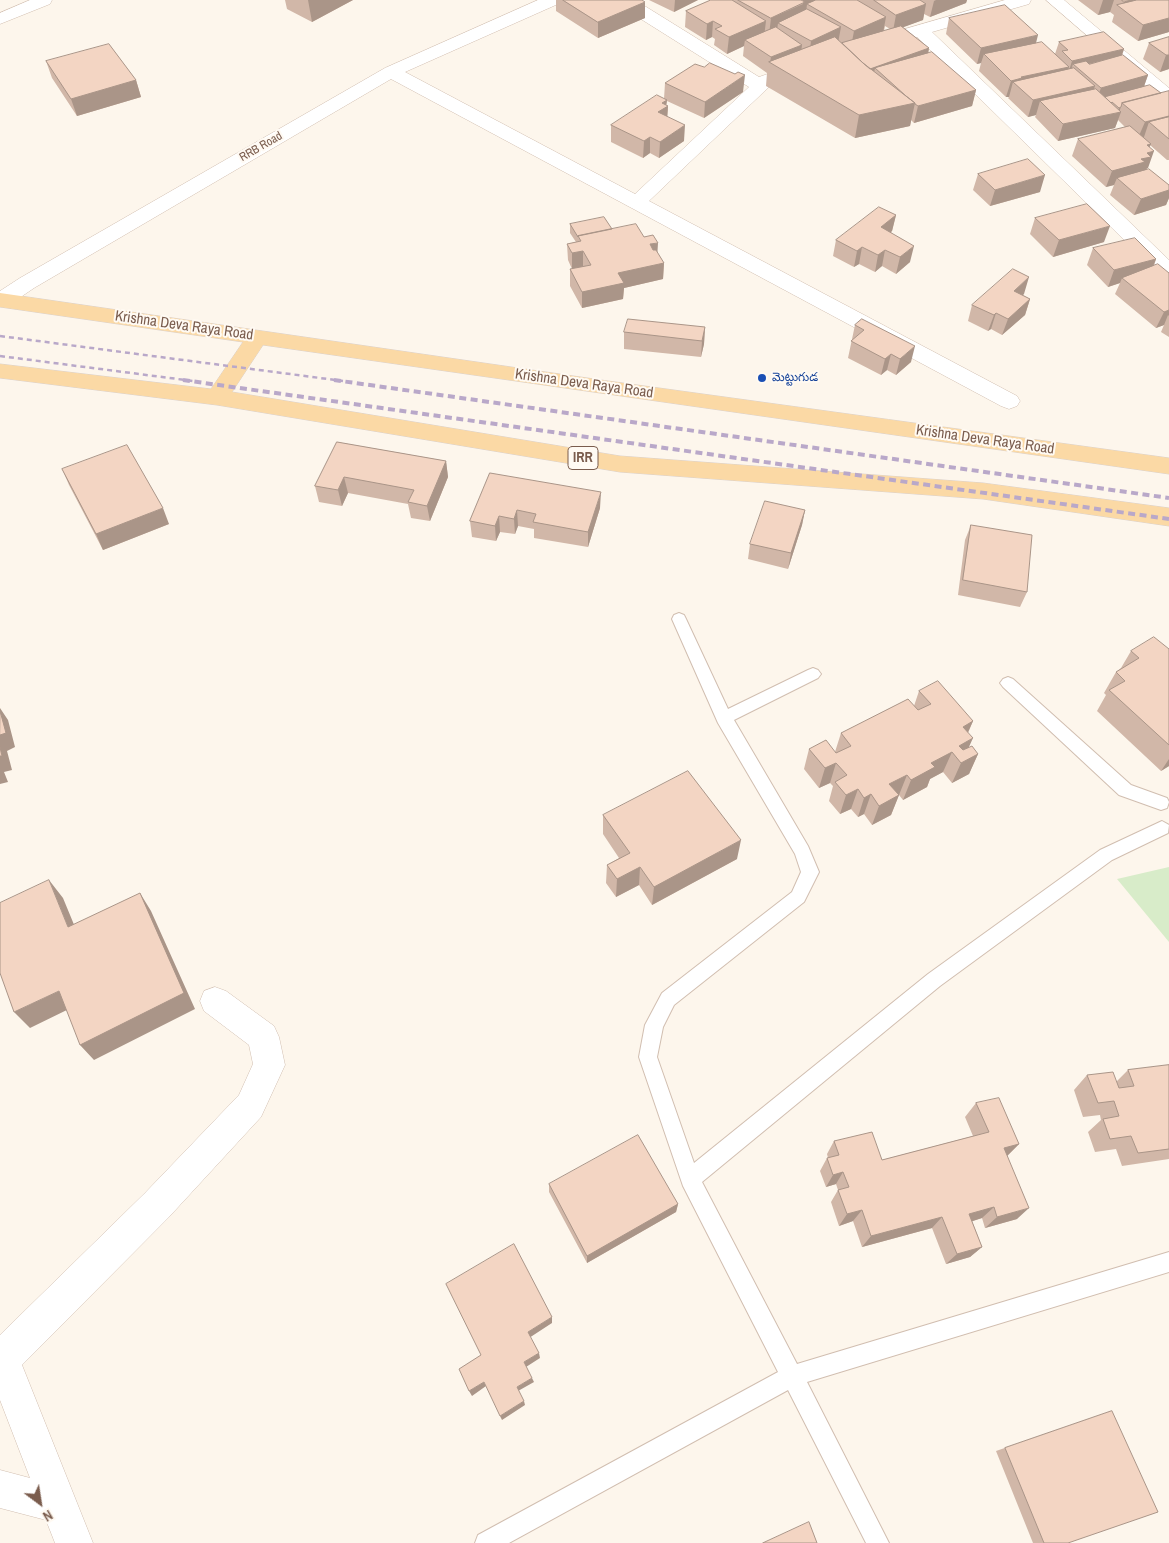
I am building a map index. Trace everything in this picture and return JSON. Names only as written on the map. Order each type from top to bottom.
[{"type":"main road","name":"Krishna Deva Raya Road","points":[[1,299],[1169,466]]},
{"type":"main road","points":[[218,397],[257,337]]},
{"type":"main road","name":"IRR","points":[[0,371],[218,397],[620,464],[983,491],[1169,517]]},
{"type":"street","points":[[0,18],[44,0]]},
{"type":"street","points":[[508,0],[510,20]]},
{"type":"street","name":"RRB Road","points":[[1,299],[391,72],[552,0]]},
{"type":"street","points":[[623,0],[760,86]]},
{"type":"street","points":[[857,49],[1023,0]]},
{"type":"street","points":[[1054,0],[1169,97]]},
{"type":"street","points":[[666,27],[682,19]]},
{"type":"street","points":[[920,30],[1169,272]]},
{"type":"street","points":[[1121,57],[1140,51]]},
{"type":"street","points":[[637,202],[765,81],[821,60]]},
{"type":"street","points":[[391,72],[1009,401]]},
{"type":"street","points":[[74,1543],[1,1356],[158,1205],[250,1106],[269,1065],[263,1037],[215,1000]]},
{"type":"street","points":[[0,1489],[59,1504]]},
{"type":"lane","points":[[679,618],[724,718],[802,851],[810,872],[798,897],[668,999],[654,1025],[648,1057],[690,1179],[878,1543]]},
{"type":"lane","points":[[724,718],[813,674]]},
{"type":"lane","points":[[690,1179],[934,980],[1106,855],[1166,830],[1156,819],[1156,810],[1165,801],[1125,790],[1008,683]]},
{"type":"lane","points":[[486,1543],[793,1376],[1169,1262]]},
{"type":"green space","points":[[1169,867],[1169,942],[1117,879]]},
{"type":"building","points":[[563,0],[642,0],[645,2],[598,22]]},
{"type":"building","points":[[711,0],[732,0],[766,21],[729,37],[715,29],[722,26],[713,21],[707,24],[686,11]]},
{"type":"building","points":[[738,0],[801,0],[805,2],[771,18]]},
{"type":"building","points":[[816,0],[857,0],[886,17],[854,31],[807,4]]},
{"type":"building","points":[[874,0],[920,0],[926,4],[896,15]]},
{"type":"building","points":[[1137,0],[1169,0],[1169,18],[1143,25],[1117,5]]},
{"type":"building","points":[[1005,5],[1038,35],[981,48],[949,18]]},
{"type":"building","points":[[807,9],[841,27],[811,41],[778,23]]},
{"type":"building","points":[[901,26],[929,48],[870,69],[842,43]]},
{"type":"building","points":[[776,27],[802,45],[771,57],[745,40]]},
{"type":"building","points":[[1104,32],[1124,49],[1072,61],[1062,51],[1068,50],[1059,42]]},
{"type":"building","points":[[835,37],[863,63],[915,103],[859,115],[769,62]]},
{"type":"building","points":[[1169,37],[1169,55],[1166,55],[1149,43]]},
{"type":"building","points":[[1042,42],[1069,67],[1021,77],[1011,81],[984,54]]},
{"type":"building","points":[[109,44],[136,80],[71,99],[46,61]]},
{"type":"building","points":[[932,52],[976,90],[918,106],[875,68]]},
{"type":"building","points":[[1123,55],[1148,75],[1101,88],[1073,64],[1086,61],[1089,64]]},
{"type":"building","points":[[710,63],[735,74],[738,72],[745,75],[705,102],[665,83],[695,64],[704,67]]},
{"type":"building","points":[[1074,68],[1095,86],[1033,100],[1013,82]]},
{"type":"building","points":[[1150,85],[1161,93],[1122,103],[1119,108],[1105,97]]},
{"type":"building","points":[[1096,89],[1121,112],[1063,124],[1040,101]]},
{"type":"building","points":[[1169,91],[1169,116],[1145,122],[1122,103]]},
{"type":"building","points":[[657,95],[667,100],[662,103],[668,106],[658,112],[685,125],[660,142],[650,137],[644,141],[611,125]]},
{"type":"building","points":[[1169,117],[1169,139],[1149,122]]},
{"type":"building","points":[[1130,126],[1151,144],[1147,145],[1154,151],[1147,153],[1151,157],[1141,159],[1145,162],[1112,171],[1078,139]]},
{"type":"building","points":[[1028,159],[1045,175],[995,190],[978,174]]},
{"type":"building","points":[[1149,169],[1169,185],[1169,190],[1141,199],[1117,178]]},
{"type":"building","points":[[1087,204],[1110,226],[1059,240],[1035,218]]},
{"type":"building","points":[[879,207],[896,215],[881,227],[914,246],[900,257],[885,250],[878,255],[862,247],[857,251],[836,240]]},
{"type":"building","points":[[604,217],[612,229],[578,237],[570,224]]},
{"type":"building","points":[[636,224],[644,237],[653,235],[658,243],[650,244],[664,263],[618,273],[624,283],[582,292],[570,269],[591,265],[583,251],[572,253],[567,244],[581,241],[578,236]]},
{"type":"building","points":[[1135,238],[1156,259],[1114,270],[1093,248]]},
{"type":"building","points":[[1158,264],[1169,273],[1169,310],[1164,312],[1122,278]]},
{"type":"building","points":[[1013,269],[1029,277],[1014,291],[1030,299],[1008,319],[972,305]]},
{"type":"building","points":[[628,319],[705,327],[702,341],[624,332]]},
{"type":"building","points":[[862,319],[915,346],[900,359],[891,354],[885,359],[851,341],[864,330],[855,325]]},
{"type":"building","points":[[337,442],[446,461],[427,506],[408,502],[414,490],[344,477],[338,490],[315,486]]},
{"type":"building","points":[[127,445],[163,508],[96,534],[62,469]]},
{"type":"building","points":[[490,473],[601,492],[588,532],[533,522],[536,514],[517,510],[514,519],[499,516],[495,526],[470,521]]},
{"type":"building","points":[[765,501],[805,510],[791,553],[750,544]]},
{"type":"building","points":[[971,525],[1032,535],[1027,592],[963,580]]},
{"type":"building","points":[[1154,637],[1169,649],[1169,745],[1109,690],[1125,681],[1116,672],[1139,658],[1131,651]]},
{"type":"building","points":[[938,681],[973,721],[963,727],[973,738],[959,746],[963,750],[972,746],[978,754],[961,763],[952,752],[931,763],[935,767],[911,780],[907,775],[889,784],[899,795],[879,806],[871,794],[864,798],[858,789],[846,795],[835,782],[847,775],[836,763],[825,768],[809,749],[826,740],[836,753],[851,746],[841,733],[908,699],[918,710],[931,704],[919,691]]},
{"type":"building","points":[[0,711],[6,733],[0,735]]},
{"type":"building","points":[[688,771],[741,840],[654,887],[640,867],[617,879],[607,865],[630,853],[603,815]]},
{"type":"building","points":[[49,880],[68,927],[140,893],[184,993],[80,1045],[59,991],[14,1012],[0,973],[0,903]]},
{"type":"building","points":[[1169,1065],[1169,1149],[1138,1153],[1131,1136],[1110,1139],[1103,1119],[1119,1116],[1114,1101],[1098,1103],[1087,1075],[1113,1072],[1119,1088],[1134,1086],[1128,1070]]},
{"type":"building","points":[[999,1098],[1019,1144],[1004,1148],[1029,1208],[997,1217],[994,1207],[969,1214],[982,1247],[957,1254],[942,1217],[871,1236],[862,1210],[847,1214],[838,1190],[849,1187],[843,1172],[833,1175],[827,1158],[839,1155],[834,1141],[872,1132],[882,1160],[989,1132],[976,1103]]},
{"type":"building","points":[[638,1135],[678,1204],[587,1256],[549,1184]]},
{"type":"building","points":[[514,1244],[552,1317],[528,1332],[539,1353],[524,1362],[532,1378],[517,1387],[524,1401],[500,1416],[484,1382],[469,1391],[459,1369],[481,1355],[446,1284]]},
{"type":"building","points":[[1112,1411],[1158,1512],[1068,1543],[1044,1543],[1005,1448]]},
{"type":"building","points":[[809,1522],[817,1543],[763,1543]]},
{"type":"railway","points":[[0,336],[343,381]]},
{"type":"railway","points":[[0,356],[193,381]]},
{"type":"railway","points":[[183,380],[1169,519]]},
{"type":"railway","points":[[334,380],[1169,498]]},
{"type":"place","name":"మెట్టుగుడ","points":[[762,378]]}]
